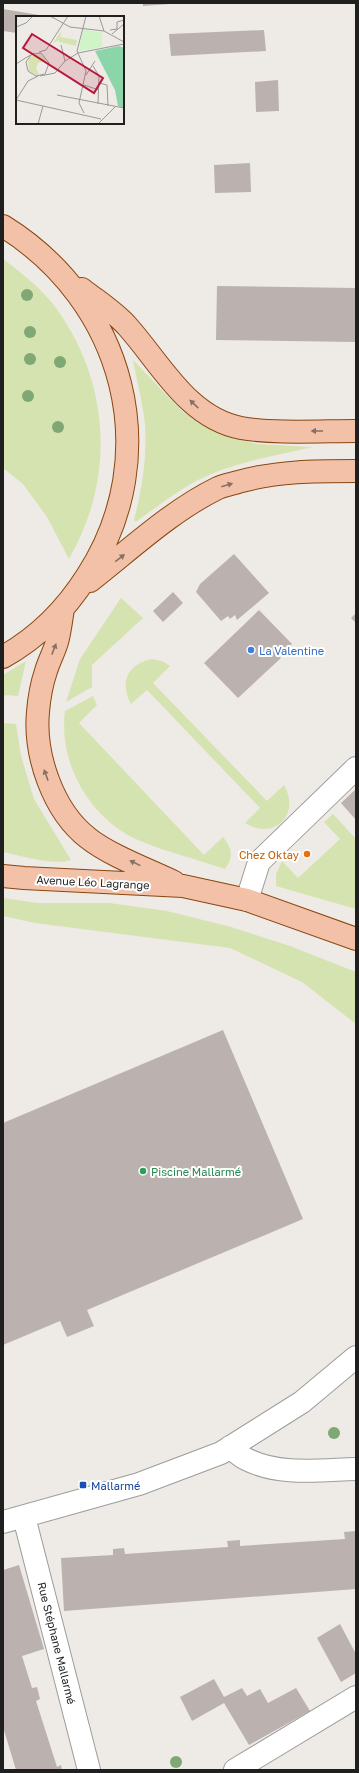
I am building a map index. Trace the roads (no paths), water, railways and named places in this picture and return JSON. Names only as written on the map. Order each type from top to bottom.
[{"type":"main road","points":[[3,226],[21,237],[63,274],[120,318],[195,406],[219,421],[240,428],[268,430],[356,431]]},
{"type":"main road","points":[[3,657],[39,632],[63,609],[78,590],[95,564],[105,543],[119,507],[125,476],[128,445],[126,414],[122,391],[111,354],[98,325],[82,298],[63,274]]},
{"type":"main road","points":[[78,590],[175,513],[219,488],[263,476],[289,472],[356,471]]},
{"type":"main road","name":"Avenue Léo Lagrange","points":[[63,609],[57,642],[46,672],[38,712],[38,746],[48,781],[58,802],[73,824],[88,838],[105,849],[183,886]]},
{"type":"main road","name":"Avenue Léo Lagrange","points":[[3,876],[183,886],[247,900],[356,939]]},
{"type":"street","points":[[247,900],[260,862],[356,768]]},
{"type":"street","points":[[3,1522],[139,1484],[221,1453],[302,1402],[356,1357]]},
{"type":"street","points":[[230,1447],[245,1458],[269,1468],[296,1471],[356,1469]]},
{"type":"street","name":"Rue Stéphane Mallarmé","points":[[24,1517],[89,1770]]},
{"type":"street","points":[[235,1770],[356,1697]]},
{"type":"place","name":"La Valentine","points":[[251,650]]},
{"type":"place","name":"Chez Oktay","points":[[307,854]]},
{"type":"place","name":"Piscine Mallarmé","points":[[143,1171]]},
{"type":"place","name":"Mallarmé","points":[[83,1485]]}]
